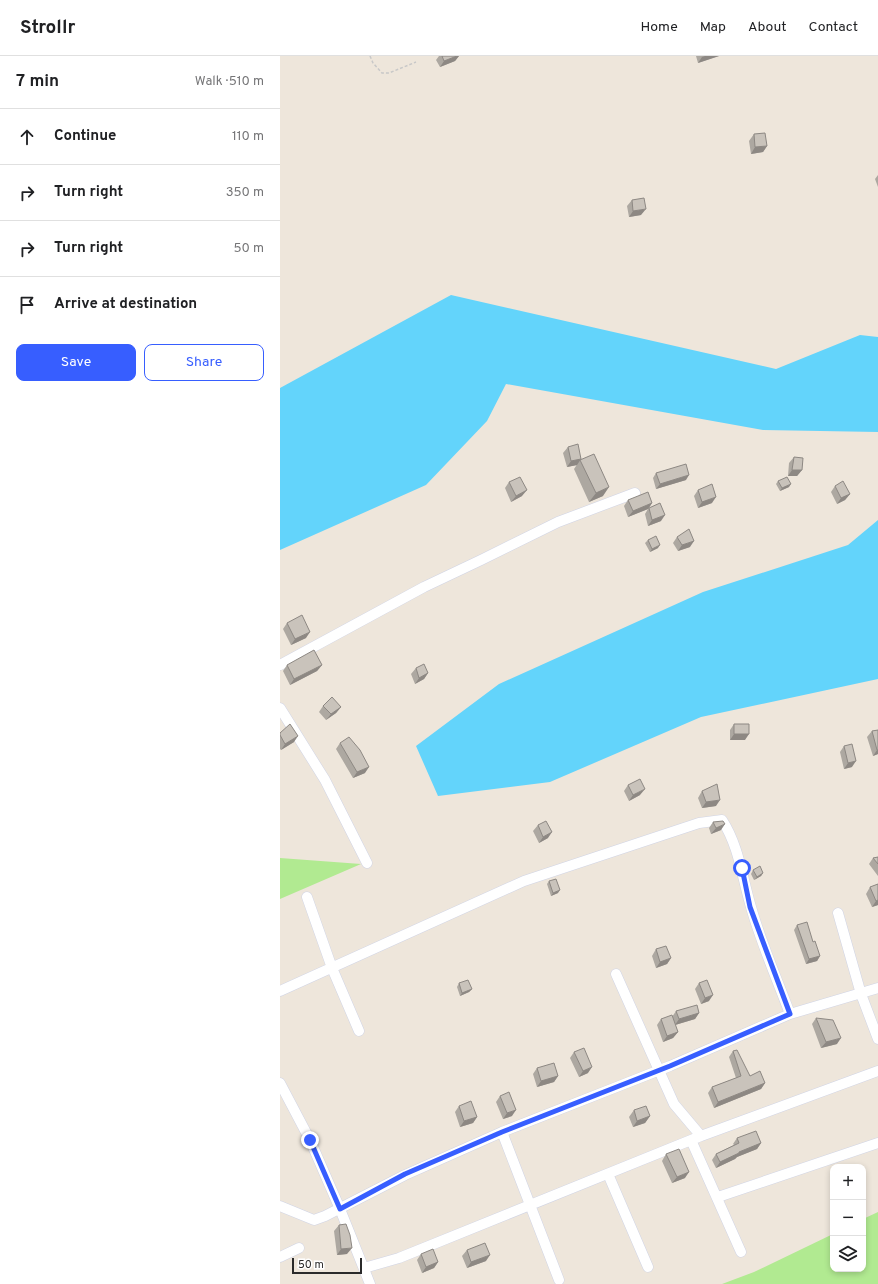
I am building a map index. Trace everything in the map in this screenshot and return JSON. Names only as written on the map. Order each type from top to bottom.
[{"type":"street","points":[[280,665],[424,587],[558,522],[635,493]]},
{"type":"street","points":[[280,708],[325,780],[367,863]]},
{"type":"street","points":[[280,991],[524,881],[699,823],[722,820],[731,834],[742,868],[750,907],[790,1014]]},
{"type":"street","points":[[307,897],[332,968],[359,1031]]},
{"type":"street","points":[[838,913],[861,994],[878,1039]]},
{"type":"street","points":[[616,974],[674,1104],[701,1136]]},
{"type":"street","points":[[280,1206],[314,1220],[340,1209],[405,1174],[502,1132],[659,1070],[790,1014],[878,988]]},
{"type":"street","points":[[364,1268],[399,1258],[701,1136],[878,1071]]},
{"type":"street","points":[[280,1083],[310,1140],[370,1284]]},
{"type":"street","points":[[502,1132],[559,1280]]},
{"type":"street","points":[[691,1140],[718,1197],[741,1252]]},
{"type":"street","points":[[718,1197],[878,1143]]},
{"type":"street","points":[[608,1174],[648,1267]]},
{"type":"street","points":[[280,1257],[298,1248]]},
{"type":"path","points":[[370,56],[373,63],[382,73],[389,73],[416,62]]},
{"type":"green space","points":[[280,858],[361,864],[280,899]]},
{"type":"green space","points":[[878,1212],[878,1284],[722,1284],[754,1272],[830,1235],[830,1272],[866,1272],[866,1218]]},
{"type":"water","points":[[451,295],[776,369],[860,335],[878,337],[878,432],[763,430],[506,384],[487,421],[426,485],[280,550],[280,388]]},
{"type":"water","points":[[878,520],[878,679],[701,717],[550,782],[438,796],[416,746],[499,684],[703,592],[848,545]]},
{"type":"building","points":[[442,56],[457,56],[444,61]]},
{"type":"building","points":[[765,133],[767,146],[755,147],[754,134]]},
{"type":"building","points":[[644,198],[646,209],[633,211],[632,200]]},
{"type":"building","points":[[578,444],[581,459],[571,461],[568,447]]},
{"type":"building","points":[[594,454],[609,487],[596,493],[580,460]]},
{"type":"building","points":[[794,457],[803,458],[802,470],[792,470]]},
{"type":"building","points":[[686,464],[689,475],[660,484],[656,473]]},
{"type":"building","points":[[520,477],[527,490],[516,496],[509,482]]},
{"type":"building","points":[[787,477],[791,484],[782,488],[778,481]]},
{"type":"building","points":[[843,481],[850,494],[841,498],[835,486]]},
{"type":"building","points":[[712,484],[716,497],[702,502],[698,490]]},
{"type":"building","points":[[648,492],[652,503],[633,511],[628,500]]},
{"type":"building","points":[[660,503],[665,515],[652,520],[649,508]]},
{"type":"building","points":[[689,529],[694,541],[682,545],[677,537]]},
{"type":"building","points":[[656,536],[660,545],[652,549],[648,540]]},
{"type":"building","points":[[302,615],[310,632],[295,639],[287,623]]},
{"type":"building","points":[[314,650],[322,665],[294,679],[287,665]]},
{"type":"building","points":[[424,664],[428,673],[419,678],[416,668]]},
{"type":"building","points":[[332,697],[341,707],[331,714],[323,706]]},
{"type":"building","points":[[290,724],[298,736],[285,744],[280,733]]},
{"type":"building","points":[[734,724],[749,724],[749,734],[734,734]]},
{"type":"building","points":[[878,730],[878,750],[877,750],[872,731]]},
{"type":"building","points":[[349,737],[360,750],[369,767],[357,772],[340,743]]},
{"type":"building","points":[[852,744],[856,761],[848,763],[844,746]]},
{"type":"building","points":[[640,779],[645,789],[633,795],[628,785]]},
{"type":"building","points":[[717,784],[720,800],[706,802],[702,791]]},
{"type":"building","points":[[546,821],[552,832],[543,837],[538,825]]},
{"type":"building","points":[[723,821],[725,824],[716,828],[713,822]]},
{"type":"building","points":[[878,857],[878,864],[873,858]]},
{"type":"building","points":[[760,866],[763,873],[757,877],[753,870]]},
{"type":"building","points":[[556,879],[560,890],[553,893],[549,881]]},
{"type":"building","points":[[878,884],[878,900],[876,901],[870,887]]},
{"type":"building","points":[[807,922],[813,942],[815,941],[820,956],[809,959],[797,925]]},
{"type":"building","points":[[666,946],[671,958],[660,962],[656,949]]},
{"type":"building","points":[[468,980],[472,989],[462,993],[459,983]]},
{"type":"building","points":[[707,980],[713,995],[705,998],[699,983]]},
{"type":"building","points":[[697,1005],[699,1013],[679,1019],[676,1011]]},
{"type":"building","points":[[672,1015],[678,1032],[667,1036],[661,1019]]},
{"type":"building","points":[[816,1018],[833,1020],[841,1038],[826,1042]]},
{"type":"building","points":[[584,1048],[592,1067],[583,1071],[574,1052]]},
{"type":"building","points":[[737,1050],[750,1076],[760,1071],[765,1083],[718,1102],[712,1087],[741,1076],[733,1051]]},
{"type":"building","points":[[554,1063],[558,1076],[541,1081],[537,1068]]},
{"type":"building","points":[[509,1092],[516,1110],[507,1113],[500,1096]]},
{"type":"building","points":[[471,1101],[477,1117],[464,1121],[459,1106]]},
{"type":"building","points":[[646,1106],[650,1116],[637,1121],[634,1110]]},
{"type":"building","points":[[756,1131],[761,1143],[720,1162],[716,1154],[739,1143],[737,1138]]},
{"type":"building","points":[[679,1149],[689,1172],[677,1177],[666,1154]]},
{"type":"building","points":[[346,1224],[350,1235],[352,1248],[341,1249],[339,1225]]},
{"type":"building","points":[[485,1243],[490,1255],[471,1262],[467,1250]]},
{"type":"building","points":[[433,1249],[438,1262],[426,1267],[421,1254]]},
{"type":"route","points":[[310,1140],[340,1209],[405,1174],[502,1132],[670,1066],[790,1014],[750,907],[742,868]]}]
